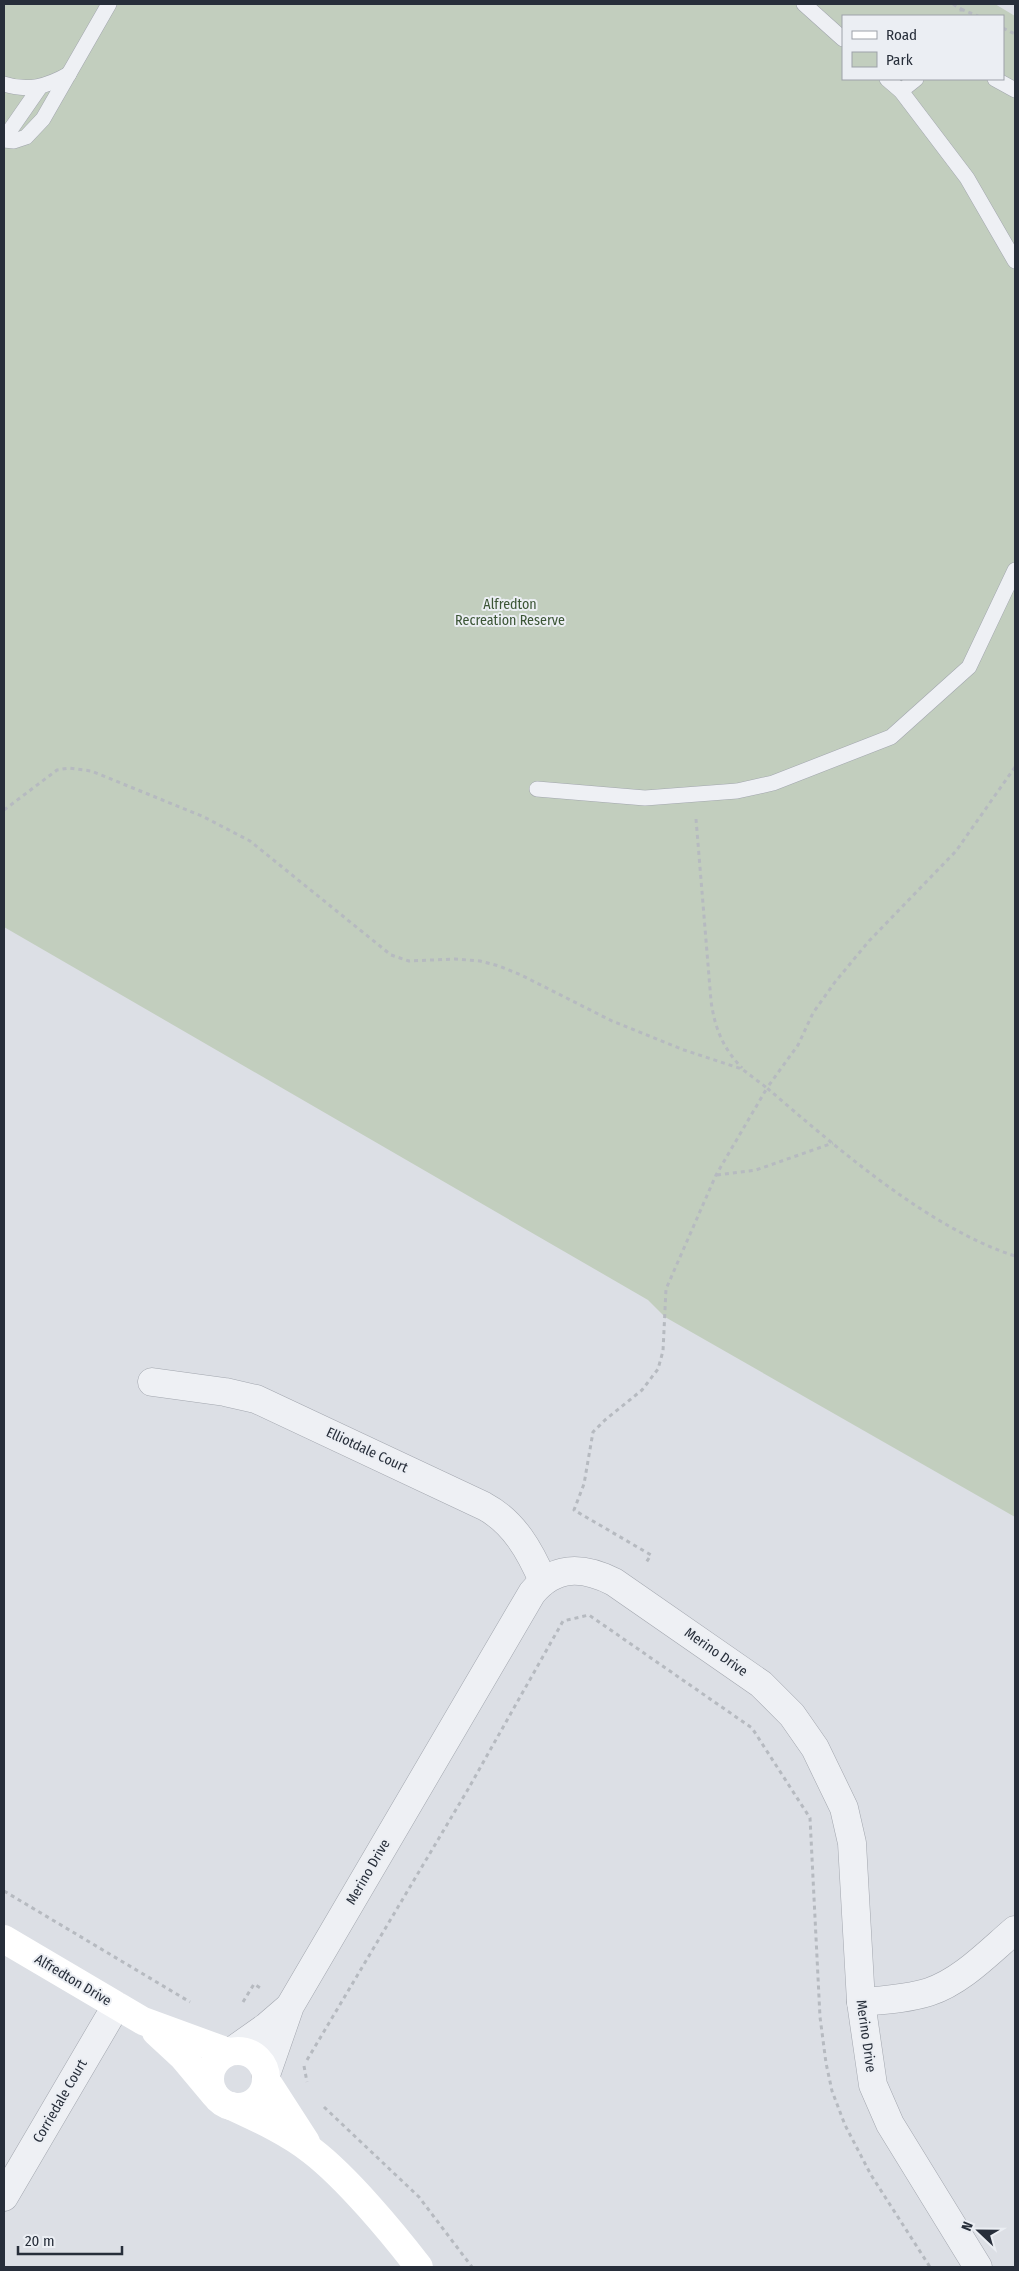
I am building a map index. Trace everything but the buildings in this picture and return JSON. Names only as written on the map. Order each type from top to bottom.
[{"type":"street","name":"Elliotdale Court","points":[[152,1382],[225,1392],[256,1399],[484,1506],[503,1517],[518,1535],[543,1581]]},
{"type":"street","name":"Merino Drive","points":[[266,2078],[290,2006],[532,1593],[543,1581],[565,1572],[584,1570],[614,1582],[744,1670],[779,1700],[815,1748],[844,1808],[852,1843],[861,2002],[866,2047],[878,2099],[890,2124],[978,2267]]},
{"type":"street","points":[[861,2002],[916,1996],[940,1988],[959,1976],[1015,1930]]},
{"type":"street","name":"Alfredton Drive","points":[[4,1939],[143,2021],[230,2052]]},
{"type":"street","name":"Corriedale Court","points":[[4,2197],[116,2006]]},
{"type":"street","name":"Merino Drive","points":[[230,2052],[266,2027],[290,2006]]},
{"type":"street","name":"Alfredton Drive","points":[[143,2021],[183,2057],[223,2100],[313,2151]]},
{"type":"street","points":[[241,2051],[254,2056],[261,2062],[266,2078],[262,2094],[246,2106],[223,2100],[210,2080],[212,2067],[217,2060],[230,2052],[241,2051]]},
{"type":"street","name":"Alfredton Drive","points":[[266,2078],[313,2151],[361,2200],[419,2267]]},
{"type":"lane","points":[[4,140],[20,140],[31,133],[50,110],[109,4]]},
{"type":"lane","points":[[804,4],[842,38]]},
{"type":"lane","points":[[4,84],[19,87],[40,87],[69,74]]},
{"type":"lane","points":[[888,80],[901,91],[967,178],[1015,261]]},
{"type":"lane","points":[[901,91],[915,80]]},
{"type":"lane","points":[[997,80],[1015,90]]},
{"type":"lane","points":[[4,140],[40,87]]},
{"type":"lane","points":[[537,789],[645,798],[695,796],[737,791],[773,783],[891,737],[969,667],[1015,570]]},
{"type":"path","points":[[953,4],[976,15]]},
{"type":"path","points":[[961,9],[961,15]]},
{"type":"path","points":[[574,1510],[584,1484],[594,1432],[605,1420],[642,1390],[658,1369],[662,1351],[666,1289],[716,1175],[767,1088],[798,1046],[813,1012],[835,982],[869,941],[956,851],[1015,767]]},
{"type":"path","points":[[4,810],[58,770],[70,768],[91,771],[202,816],[250,841],[350,923],[399,958],[418,962],[455,959],[480,961],[499,966],[521,975],[612,1021],[684,1050],[742,1069]]},
{"type":"path","points":[[695,796],[710,1001],[714,1021],[724,1047],[742,1069],[875,1176],[946,1224],[1015,1256]]},
{"type":"path","points":[[716,1175],[756,1170],[833,1143]]},
{"type":"path","points":[[308,2092],[304,2066],[467,1791],[562,1621],[589,1614],[752,1728],[810,1818],[820,2017],[832,2091],[845,2125],[871,2175],[930,2267]]},
{"type":"path","points":[[4,1891],[198,2006]]},
{"type":"path","points":[[241,2006],[254,1984],[290,2006]]},
{"type":"path","points":[[318,2102],[419,2197],[472,2267]]},
{"type":"green space","name":"Alfredton Recreation Reserve","points":[[4,4],[995,4],[1015,16],[1015,1517],[665,1317],[648,1300],[4,927]]}]
